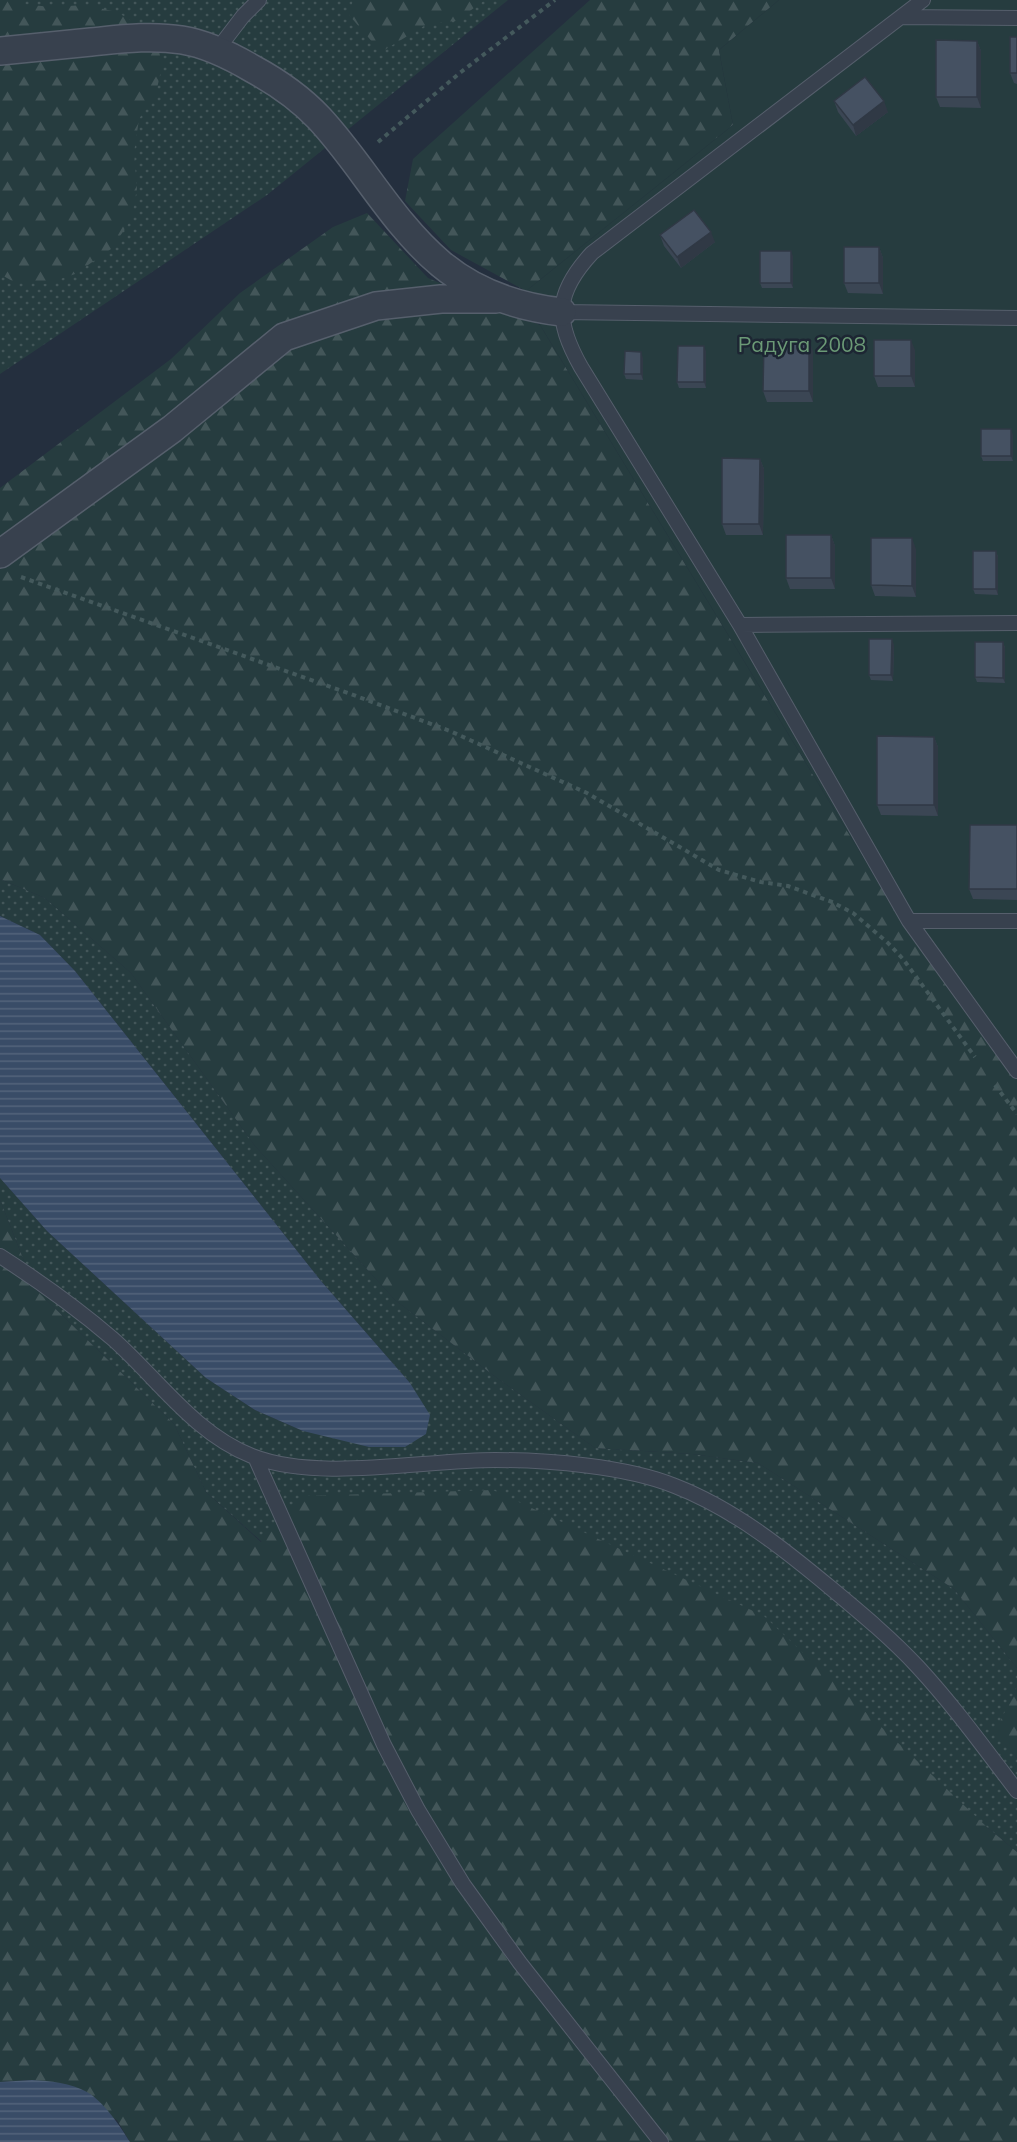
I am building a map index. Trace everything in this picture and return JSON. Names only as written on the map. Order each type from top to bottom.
[{"type":"street","points":[[0,51],[155,37],[183,40],[217,50],[270,78],[296,96],[318,117],[355,161],[403,226],[441,264],[463,280],[500,299],[539,310],[562,312]]},
{"type":"street","points":[[6,564],[284,337],[376,306],[441,299],[500,299]]},
{"type":"lane","points":[[217,50],[243,16],[259,0]]},
{"type":"lane","points":[[923,0],[592,253],[567,285],[562,312],[564,330],[575,358],[740,625],[909,921],[1017,1071]]},
{"type":"lane","points":[[901,17],[1017,18]]},
{"type":"lane","points":[[562,312],[1017,318]]},
{"type":"lane","points":[[740,625],[1017,623]]},
{"type":"lane","points":[[909,921],[1017,921]]},
{"type":"lane","points":[[0,1256],[65,1301],[114,1340],[199,1423],[220,1440],[255,1457],[293,1466],[337,1468],[465,1460],[530,1461],[629,1473],[672,1484],[709,1501],[782,1548],[870,1621],[918,1667],[1017,1791]]},
{"type":"lane","points":[[255,1457],[384,1744],[424,1820],[463,1884],[513,1954],[662,2142]]},
{"type":"path","points":[[355,161],[461,72],[555,0]]},
{"type":"path","points":[[6,564],[450,731],[587,793],[719,870],[753,880],[788,886],[832,902],[853,913],[903,959],[977,1060]]},
{"type":"path","points":[[990,1078],[1017,1114]]},
{"type":"green space","points":[[0,0],[508,0],[267,195],[0,374]]},
{"type":"green space","points":[[0,0],[14,0],[22,4],[51,7],[85,5],[117,12],[137,24],[157,41],[162,66],[156,93],[139,119],[134,153],[137,189],[131,220],[111,249],[75,274],[45,284],[14,282],[0,274]]},
{"type":"green space","points":[[353,0],[485,0],[456,21],[429,23],[381,52],[349,15]]},
{"type":"green space","points":[[590,0],[779,0],[719,50],[733,125],[526,291],[451,250],[405,201],[413,159]]},
{"type":"green space","name":"Радуга 2008","points":[[779,0],[1017,0],[1017,1078],[903,923],[540,325],[526,291],[733,125],[719,50]]},
{"type":"green space","points":[[367,213],[428,278],[540,325],[903,923],[1017,1076],[1017,1668],[954,1589],[758,1463],[692,1454],[595,1448],[497,1378],[395,1300],[255,1146],[131,973],[45,898],[0,879],[0,488],[171,359],[240,293],[333,227]]},
{"type":"green space","points":[[0,879],[45,898],[131,973],[255,1146],[395,1300],[497,1378],[595,1448],[692,1454],[758,1463],[954,1589],[1017,1668],[1017,1687],[996,1732],[1017,1758],[1017,1852],[988,1828],[262,1542],[206,1492],[174,1424],[35,1289],[0,1200],[0,1178],[47,1231],[206,1378],[255,1410],[303,1431],[410,1383],[321,1281],[75,971],[40,935],[0,916]]},
{"type":"green space","points":[[0,1200],[35,1289],[174,1424],[206,1492],[261,1542],[305,1496],[493,1490],[764,1616],[988,1828],[1017,1852],[1017,2142],[130,2142],[117,2120],[32,2080],[0,2082]]},
{"type":"green space","points":[[1017,1687],[1017,1758],[995,1732]]},
{"type":"water","points":[[0,916],[40,935],[75,971],[321,1281],[410,1383],[430,1415],[426,1434],[405,1447],[369,1447],[303,1431],[255,1410],[206,1378],[47,1231],[0,1178]]},
{"type":"water","points":[[32,2080],[67,2085],[87,2092],[105,2108],[130,2142],[0,2142],[0,2082]]},
{"type":"building","points":[[1010,37],[1017,37],[1017,73],[1010,73]]},
{"type":"building","points":[[936,40],[977,41],[977,97],[936,97]]},
{"type":"building","points":[[865,77],[884,101],[853,125],[834,101]]},
{"type":"building","points":[[694,210],[711,232],[677,257],[660,235]]},
{"type":"building","points":[[844,247],[879,247],[879,283],[844,283]]},
{"type":"building","points":[[760,251],[791,251],[791,283],[760,283]]},
{"type":"building","points":[[764,340],[809,340],[809,391],[763,391]]},
{"type":"building","points":[[874,340],[911,340],[911,376],[874,376]]},
{"type":"building","points":[[678,346],[704,346],[704,382],[677,382]]},
{"type":"building","points":[[625,351],[641,352],[641,374],[624,374]]},
{"type":"building","points":[[981,429],[1011,429],[1011,456],[981,456]]},
{"type":"building","points":[[722,458],[760,459],[759,524],[722,524]]},
{"type":"building","points":[[786,535],[831,535],[831,578],[786,578]]},
{"type":"building","points":[[871,538],[912,538],[912,586],[871,585]]},
{"type":"building","points":[[973,551],[996,551],[996,589],[973,589]]},
{"type":"building","points":[[869,639],[892,639],[891,675],[869,675]]},
{"type":"building","points":[[975,642],[1003,642],[1003,678],[975,677]]},
{"type":"building","points":[[877,736],[934,737],[934,805],[877,805]]},
{"type":"building","points":[[970,825],[1017,825],[1017,889],[969,889]]}]
